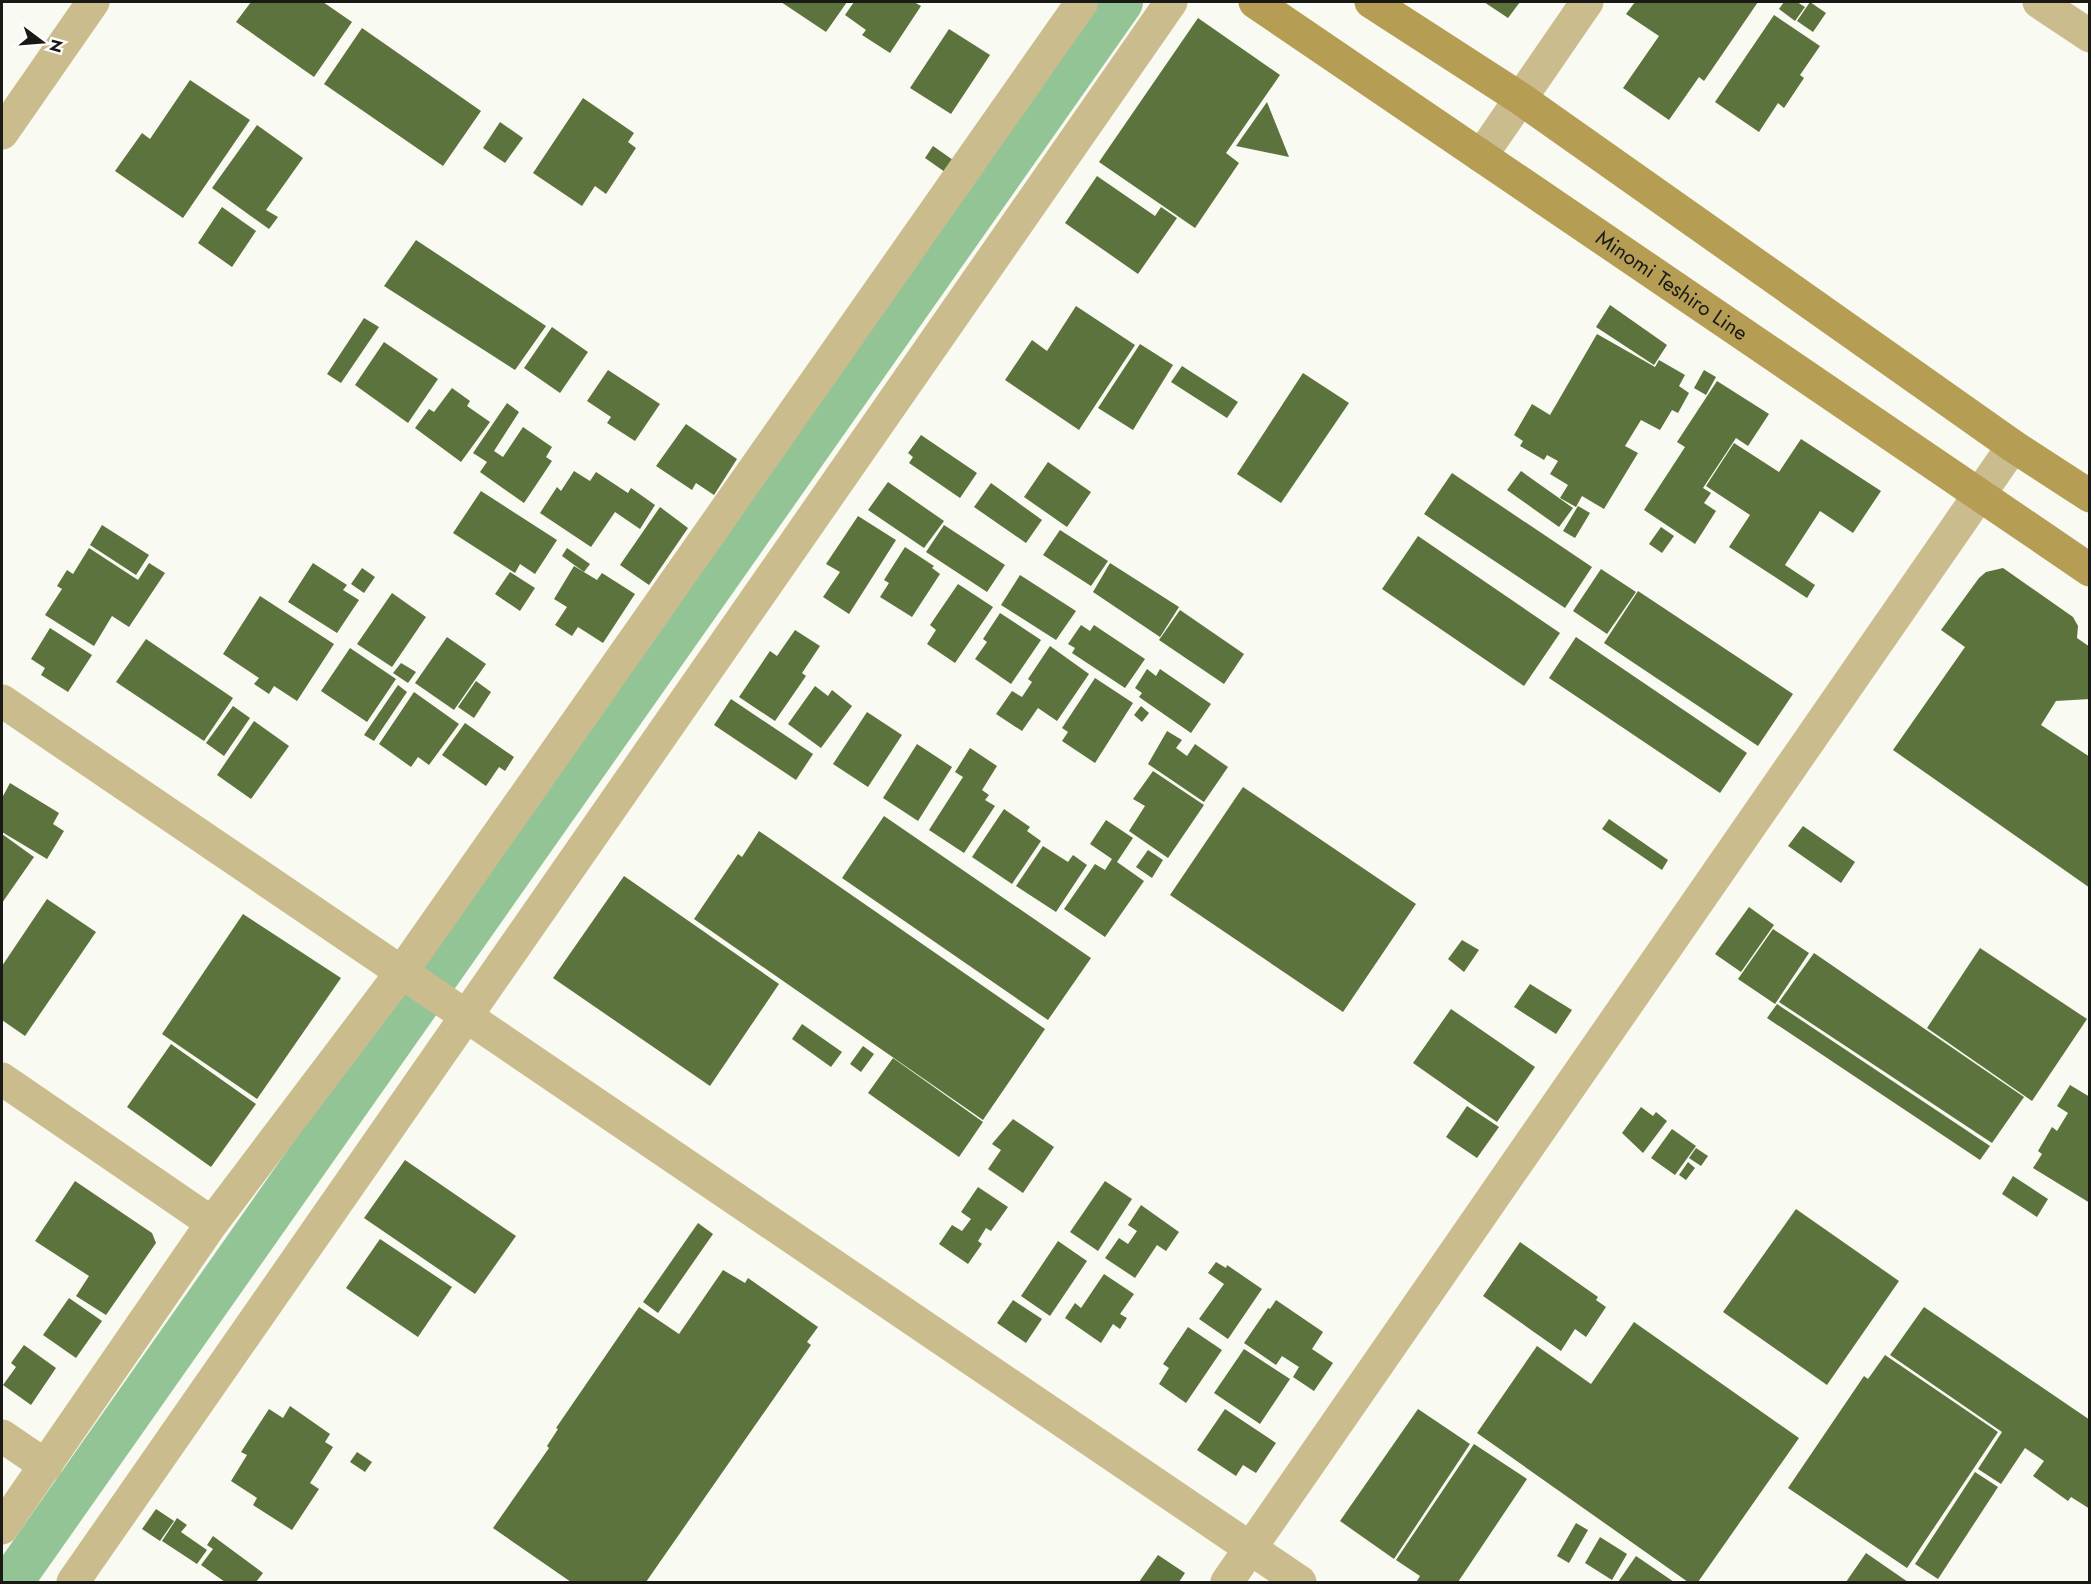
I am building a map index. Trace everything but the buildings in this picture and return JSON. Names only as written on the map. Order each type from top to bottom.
[{"type":"main road","name":"Minomi Teshiro Line","points":[[1255,2],[2090,570]]},
{"type":"main road","points":[[1371,2],[1521,99],[2013,446],[2090,496]]},
{"type":"street","points":[[2,133],[93,2]]},
{"type":"street","points":[[2,1528],[212,1223],[405,976],[1082,2]]},
{"type":"street","points":[[73,1582],[460,1011],[1171,2]]},
{"type":"street","points":[[1481,156],[1587,2]]},
{"type":"street","points":[[2039,2],[2090,36]]},
{"type":"street","points":[[1227,1582],[2013,446]]},
{"type":"street","points":[[2,701],[1300,1582]]},
{"type":"street","points":[[2,1079],[212,1223]]},
{"type":"street","points":[[2,1436],[46,1466]]},
{"type":"waterway","points":[[11,1582],[1121,2]]}]
